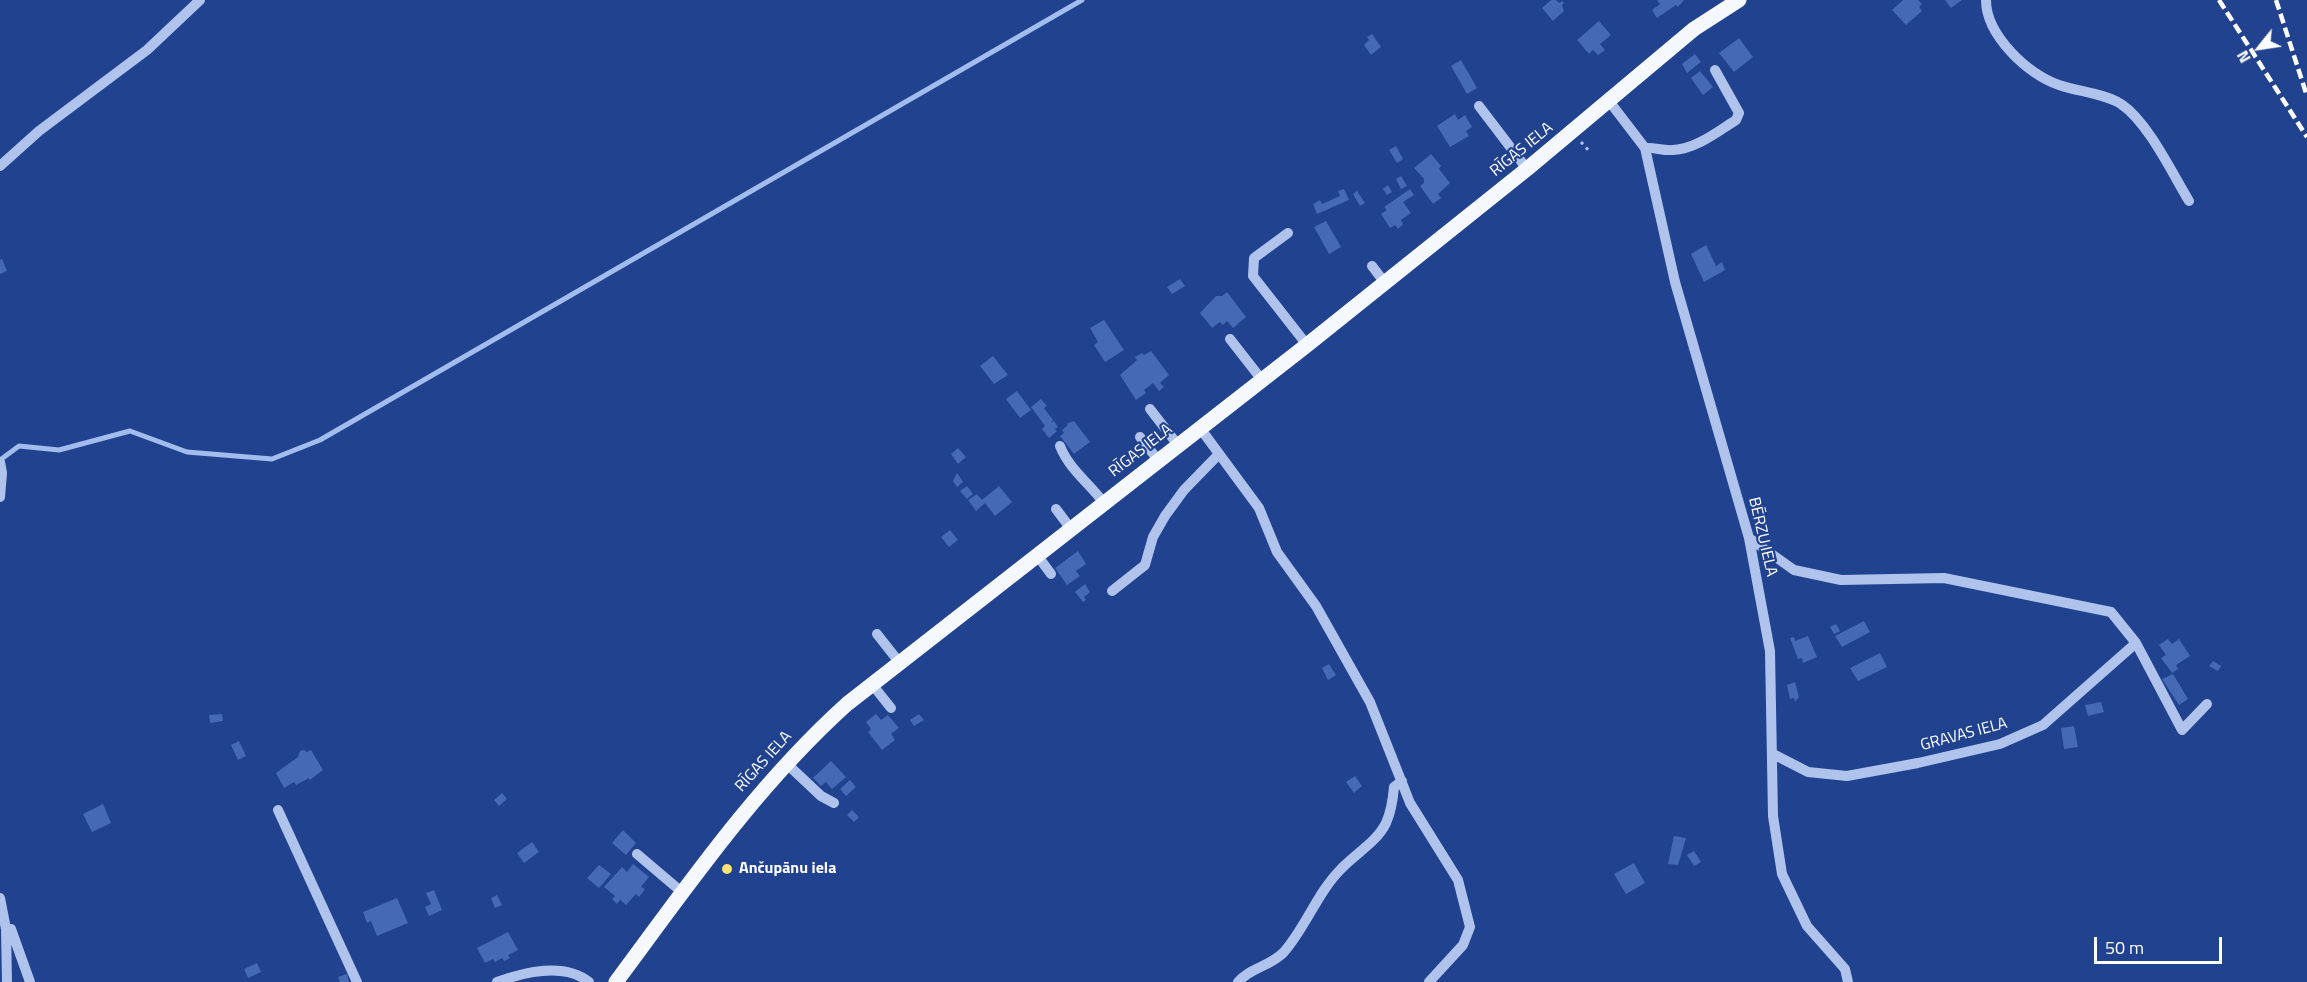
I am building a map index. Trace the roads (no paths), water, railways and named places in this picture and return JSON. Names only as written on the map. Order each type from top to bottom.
[{"type":"main road","name":"RĪGAS IELA","points":[[616,982],[739,818],[822,727],[871,683],[1307,345],[1527,170],[1694,29],[1739,0]]},
{"type":"street","points":[[0,166],[39,131],[147,50],[200,0]]},
{"type":"street","points":[[1986,0],[1991,25],[2013,57],[2057,85],[2097,94],[2121,104],[2143,125],[2189,201]]},
{"type":"street","points":[[1645,148],[1671,151],[1685,148],[1708,138],[1736,120],[1739,112],[1715,70]]},
{"type":"street","name":"BĒRZU IELA","points":[[1609,101],[1645,148],[1675,282],[1749,538],[1770,651],[1773,816],[1782,874],[1807,926],[1845,969],[1848,982]]},
{"type":"street","points":[[1479,106],[1527,170]]},
{"type":"street","points":[[1288,233],[1254,258],[1253,276],[1307,345]]},
{"type":"street","points":[[1372,266],[1385,283]]},
{"type":"street","points":[[1230,339],[1262,380]]},
{"type":"street","points":[[1150,409],[1178,445]]},
{"type":"street","points":[[1200,428],[1258,508],[1276,552],[1316,606],[1370,702],[1410,803],[1458,880],[1470,927],[1462,945],[1429,982]]},
{"type":"street","points":[[1140,437],[1158,460]]},
{"type":"street","points":[[1060,446],[1074,471],[1091,486],[1104,504]]},
{"type":"street","points":[[1112,591],[1145,565],[1153,537],[1165,516],[1184,490],[1220,454]]},
{"type":"street","points":[[0,497],[1,465]]},
{"type":"street","points":[[1056,509],[1071,529]]},
{"type":"street","points":[[1749,538],[1794,570],[1841,580],[1944,578],[2111,612],[2136,643],[2182,730],[2207,704]]},
{"type":"street","points":[[1037,555],[1051,574]]},
{"type":"street","points":[[877,634],[899,662]]},
{"type":"street","name":"GRAVAS IELA","points":[[1773,754],[1808,772],[1847,776],[1918,764],[2000,744],[2043,725],[2136,643]]},
{"type":"street","points":[[871,683],[891,708]]},
{"type":"street","points":[[786,764],[821,796],[834,803]]},
{"type":"street","points":[[1238,982],[1283,953],[1340,869],[1369,844],[1385,825],[1394,787],[1401,781]]},
{"type":"street","points":[[278,810],[357,982]]},
{"type":"street","points":[[637,854],[662,878],[683,893]]},
{"type":"street","points":[[0,897],[6,929],[7,982]]},
{"type":"street","points":[[6,929],[11,929],[30,982]]},
{"type":"street","points":[[497,982],[519,974],[555,971],[573,972],[589,982]]},
{"type":"waterway","points":[[0,460],[19,446],[59,450],[130,431],[187,452],[272,459],[320,440],[1082,0]]},
{"type":"railway","points":[[2219,0],[2307,137]]},
{"type":"railway","points":[[2276,0],[2307,96]]},
{"type":"place","name":"Ančupānu iela","points":[[727,869]]}]
